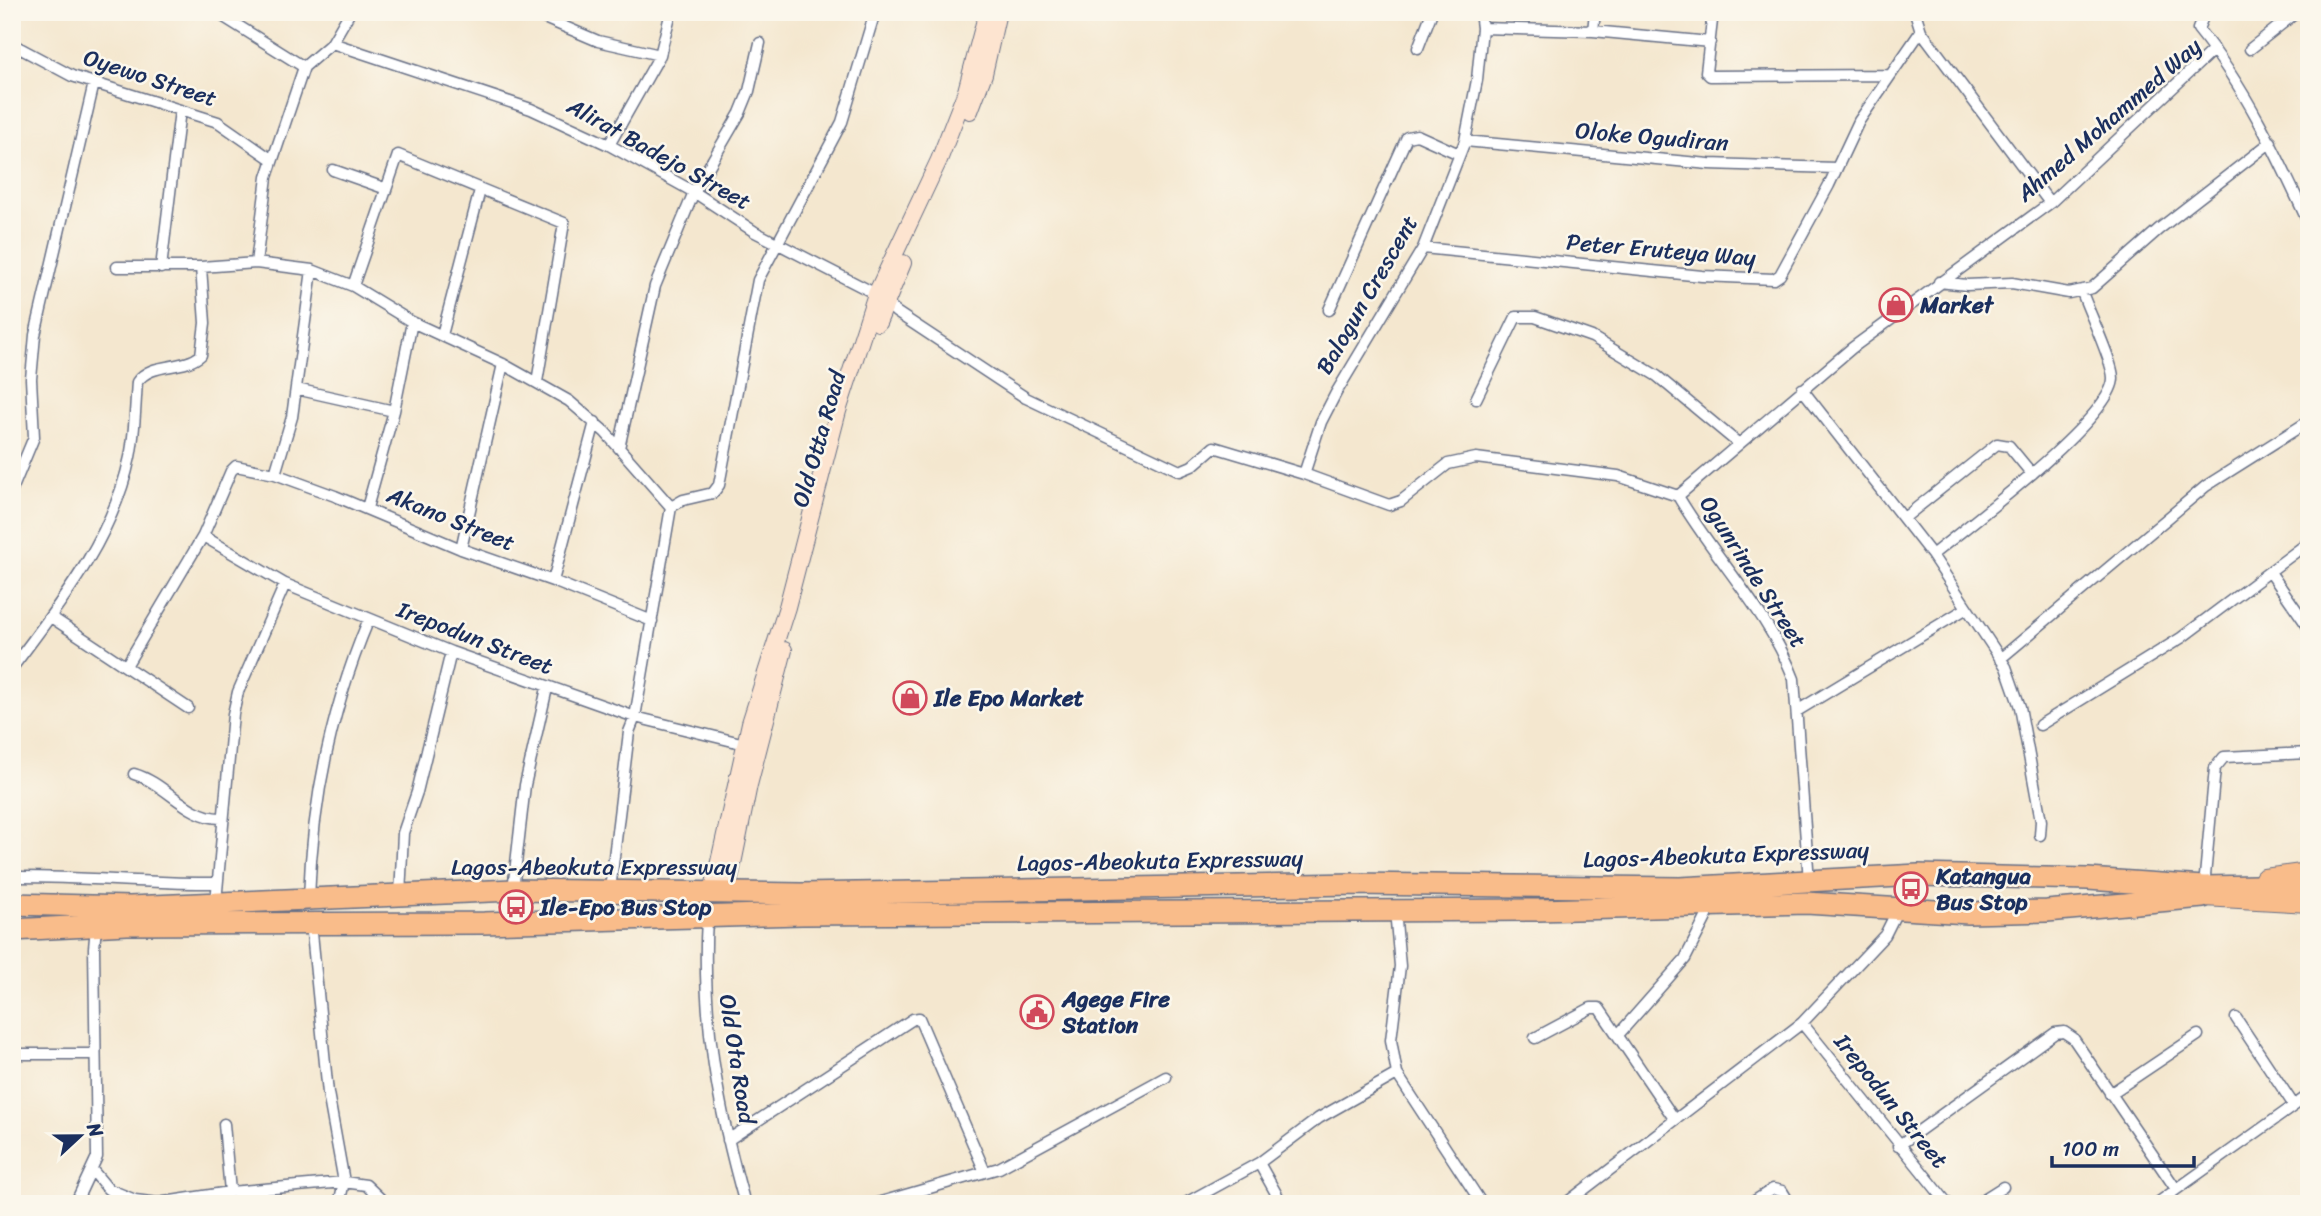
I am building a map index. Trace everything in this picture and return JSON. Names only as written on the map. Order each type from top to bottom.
[{"type":"highway","name":"Lagos-Abeokuta Expressway","points":[[12,930],[96,927],[216,892],[309,898],[513,890],[719,893],[1353,884],[1680,888],[1918,875],[2088,879],[2204,892],[2309,897]]},
{"type":"highway","name":"Lagos-Abeokuta Expressway","points":[[12,904],[129,916],[311,923],[707,918],[802,914],[1395,910],[1806,903],[1968,913],[2046,911],[2204,892],[2309,885]]},
{"type":"main road","name":"Old Otta Road","points":[[719,893],[847,414],[881,299],[966,92],[987,12]]},
{"type":"main road","name":"Old Otta Road","points":[[881,299],[973,102],[987,62],[998,12]]},
{"type":"main road","points":[[719,893],[745,744],[787,607],[838,411],[881,299]]},
{"type":"main road","points":[[2204,892],[2309,872]]},
{"type":"main road","points":[[2204,892],[2309,903]]},
{"type":"street","points":[[216,12],[304,67]]},
{"type":"street","points":[[256,262],[271,159],[304,67],[332,43],[350,12]]},
{"type":"street","points":[[530,12],[598,41],[660,55]]},
{"type":"street","points":[[609,145],[660,55],[671,12]]},
{"type":"street","points":[[671,507],[683,500],[713,493],[719,485],[749,315],[764,263],[842,122],[875,12]]},
{"type":"street","points":[[1418,48],[1432,12]]},
{"type":"street","name":"Balogun Crescent","points":[[1304,474],[1321,422],[1336,393],[1423,248],[1465,141],[1477,80],[1482,29],[1480,12]]},
{"type":"street","points":[[1593,31],[1595,12]]},
{"type":"street","points":[[1713,12],[1706,72],[1716,77],[1889,75]]},
{"type":"street","points":[[1915,12],[1921,31],[2050,203]]},
{"type":"street","points":[[2205,12],[2197,29],[2214,49]]},
{"type":"street","points":[[2250,49],[2297,12]]},
{"type":"street","points":[[1482,29],[1593,31],[1710,42]]},
{"type":"street","name":"Peter Eruteya Way","points":[[1423,248],[1765,281],[1780,275],[1859,121],[1921,31]]},
{"type":"street","name":"Alirat Badejo Street","points":[[332,43],[531,109],[609,145],[694,192],[755,232],[881,299],[1026,398],[1180,471],[1192,466],[1214,447],[1304,474]]},
{"type":"street","points":[[620,448],[651,299],[694,192],[740,113],[761,43]]},
{"type":"street","name":"Oyewo Street","points":[[12,44],[72,76],[218,122],[271,159]]},
{"type":"street","name":"Ahmed Mohammed Way","points":[[1678,496],[1802,389],[1939,282],[2050,203],[2214,49],[2227,64],[2271,142],[2309,224]]},
{"type":"street","points":[[12,490],[34,437],[32,379],[35,335],[94,83]]},
{"type":"street","points":[[161,268],[180,110]]},
{"type":"street","points":[[1329,310],[1407,137],[1417,135],[1459,154]]},
{"type":"street","name":"Oloke Ogudiran","points":[[1465,141],[1709,164],[1836,168]]},
{"type":"street","points":[[1939,282],[2049,287],[2069,293],[2092,288],[2160,229],[2271,142]]},
{"type":"street","points":[[353,286],[384,188],[398,155],[564,223],[537,382]]},
{"type":"street","points":[[333,170],[384,188]]},
{"type":"street","points":[[442,335],[480,190]]},
{"type":"street","points":[[2297,199],[2309,193]]},
{"type":"street","points":[[117,267],[201,267],[256,262],[312,270],[353,286],[412,322],[503,364],[569,401],[595,422],[671,507]]},
{"type":"street","points":[[12,668],[51,617],[89,560],[111,514],[129,460],[137,382],[148,372],[184,365],[201,355],[205,323],[201,267]]},
{"type":"street","points":[[275,474],[296,389],[312,270]]},
{"type":"street","points":[[1932,555],[2032,474],[2106,399],[2113,377],[2082,292]]},
{"type":"street","points":[[1476,399],[1516,317],[1535,317],[1592,337],[1634,361],[1680,393],[1739,444]]},
{"type":"street","points":[[367,508],[394,411],[412,322]]},
{"type":"street","points":[[461,549],[503,364]]},
{"type":"street","points":[[296,389],[394,411]]},
{"type":"street","points":[[1802,389],[1932,555],[2000,659],[2020,707],[2041,821],[2040,835]]},
{"type":"street","points":[[2000,659],[2206,486],[2309,421]]},
{"type":"street","points":[[553,580],[595,422]]},
{"type":"street","points":[[1904,518],[2002,443],[2009,446],[2032,474]]},
{"type":"street","points":[[1304,474],[1389,505],[1401,501],[1448,464],[1476,458],[1618,476],[1678,496]]},
{"type":"street","name":"Akano Street","points":[[203,536],[236,466],[275,474],[367,508],[461,549],[553,580],[652,621]]},
{"type":"street","name":"Ogunrinde Street","points":[[1678,496],[1786,658],[1794,679],[1809,881]]},
{"type":"street","points":[[610,890],[629,733],[635,717],[671,507]]},
{"type":"street","points":[[126,666],[203,536]]},
{"type":"street","name":"Irepodun Street","points":[[203,536],[285,584],[451,652],[635,717],[745,744]]},
{"type":"street","points":[[2040,724],[2080,703],[2181,638],[2309,542]]},
{"type":"street","points":[[2270,572],[2309,628]]},
{"type":"street","points":[[12,877],[88,877],[216,892],[229,737],[238,692],[285,584]]},
{"type":"street","points":[[1797,711],[1967,608]]},
{"type":"street","points":[[51,617],[188,708]]},
{"type":"street","points":[[309,898],[314,822],[324,756],[337,704],[369,619]]},
{"type":"street","points":[[400,896],[402,833],[417,792],[451,652]]},
{"type":"street","points":[[513,890],[525,785],[547,688]]},
{"type":"street","points":[[2204,892],[2215,768],[2218,761],[2224,757],[2309,753]]},
{"type":"street","points":[[134,774],[152,780],[201,815],[222,818]]},
{"type":"street","points":[[1618,1035],[1685,959],[1712,906]]},
{"type":"street","points":[[1565,1204],[1802,1023],[1885,935],[1898,908]]},
{"type":"street","points":[[1395,910],[1399,966],[1391,1040],[1397,1074],[1482,1204]]},
{"type":"street","name":"Old Ota Road","points":[[707,918],[704,985],[709,1042],[728,1140],[745,1204]]},
{"type":"street","points":[[311,923],[327,1093],[344,1182],[339,1204]]},
{"type":"street","points":[[75,1204],[93,1171],[97,1157],[96,927]]},
{"type":"street","points":[[1535,1038],[1596,1006],[1675,1120]]},
{"type":"street","points":[[728,1140],[913,1019],[919,1018],[985,1172]]},
{"type":"street","points":[[2236,1018],[2293,1104]]},
{"type":"street","name":"Irepodun Street","points":[[1802,1023],[1898,1146],[1948,1204]]},
{"type":"street","points":[[1898,1146],[2054,1033],[2064,1032],[2073,1038],[2176,1189]]},
{"type":"street","points":[[2110,1094],[2198,1035]]},
{"type":"street","points":[[12,1054],[95,1054]]},
{"type":"street","points":[[1184,1204],[1259,1163],[1319,1118],[1397,1074]]},
{"type":"street","points":[[874,1204],[985,1172],[1012,1161],[1166,1077]]},
{"type":"street","points":[[2156,1204],[2309,1095]]},
{"type":"street","points":[[224,1124],[230,1192]]},
{"type":"street","points":[[1259,1163],[1282,1204]]},
{"type":"street","points":[[93,1171],[108,1189],[149,1202],[166,1203],[230,1192],[344,1182],[366,1185],[386,1204]]},
{"type":"street","points":[[1976,1204],[2003,1187]]},
{"type":"street","points":[[1750,1204],[1773,1189],[1782,1191],[1790,1204]]},
{"type":"street","points":[[12,1199],[20,1204]]},
{"type":"place","name":"Market","points":[[1896,305]]},
{"type":"place","name":"Ile Epo Market","points":[[910,698]]},
{"type":"place","name":"Katangua Bus Stop","points":[[1911,889]]},
{"type":"place","name":"Ile-Epo Bus Stop","points":[[516,907]]},
{"type":"place","name":"Agege Fire Station","points":[[1037,1012]]}]
